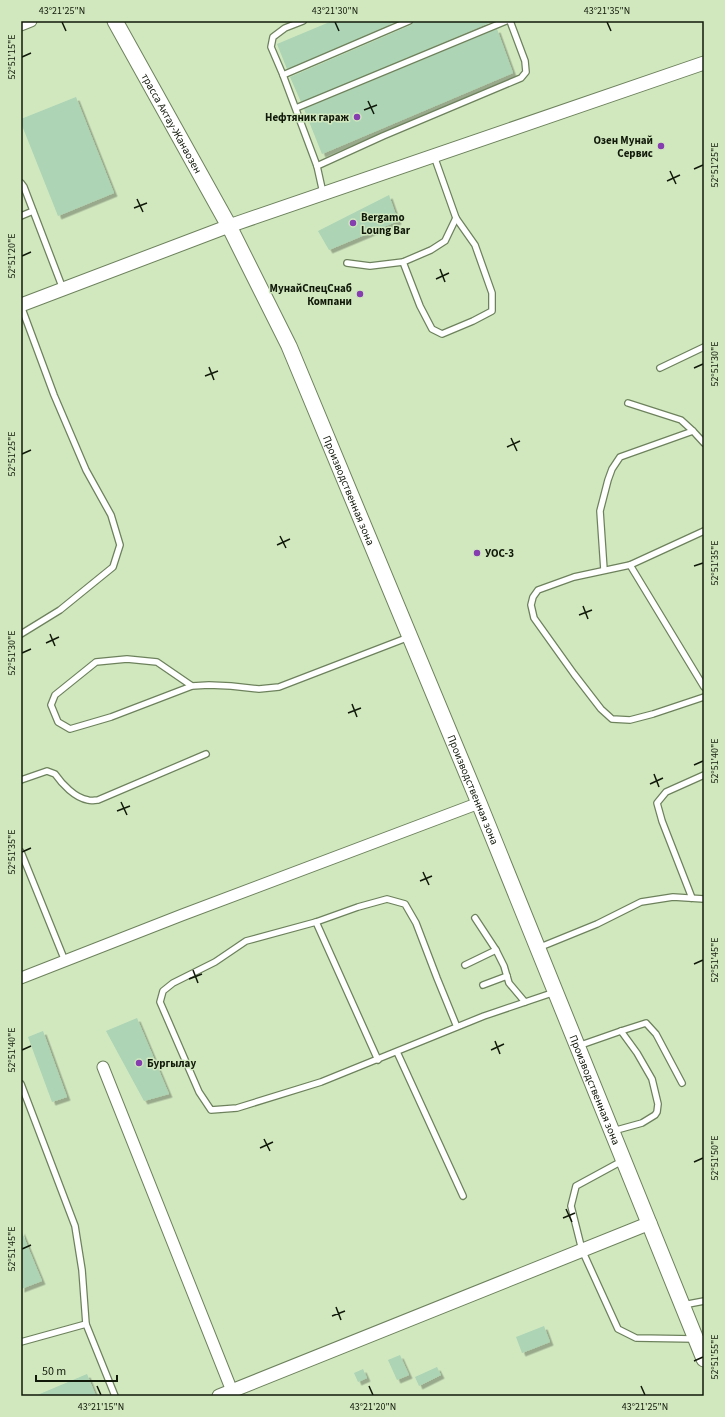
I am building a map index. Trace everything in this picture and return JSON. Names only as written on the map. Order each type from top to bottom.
[{"type":"main road","name":"трасса Актау-Жанаозен","points":[[115,21],[229,226]]},
{"type":"main road","name":"Производственная зона","points":[[229,226],[289,346],[479,803],[704,1359]]},
{"type":"street","points":[[21,25],[31,21]]},
{"type":"street","points":[[21,306],[229,226],[704,63]]},
{"type":"street","points":[[21,978],[479,803]]},
{"type":"street","points":[[103,1067],[233,1393]]},
{"type":"street","points":[[219,1396],[233,1393],[650,1223]]},
{"type":"lane","points":[[303,21],[285,28],[272,37],[271,47],[296,108],[317,166],[323,194]]},
{"type":"lane","points":[[283,75],[409,21]]},
{"type":"lane","points":[[296,108],[506,21]]},
{"type":"lane","points":[[317,166],[383,136],[520,78],[526,72],[525,61],[510,21]]},
{"type":"lane","points":[[403,262],[420,306],[432,329],[442,334],[492,311],[492,294],[475,245],[456,218],[434,156]]},
{"type":"lane","points":[[21,183],[24,187],[64,289]]},
{"type":"lane","points":[[21,216],[33,211]]},
{"type":"lane","points":[[347,263],[370,266],[403,262],[431,250],[445,241],[456,218]]},
{"type":"lane","points":[[21,306],[54,395],[86,470],[111,515],[120,545],[113,567],[60,610],[21,634]]},
{"type":"lane","points":[[660,368],[704,347]]},
{"type":"lane","points":[[628,403],[681,420],[704,443]]},
{"type":"lane","points":[[604,570],[600,511],[610,475],[620,457],[693,431]]},
{"type":"lane","points":[[704,531],[630,565],[574,576],[538,590],[533,597],[531,605],[534,618],[601,709],[612,719],[630,720],[704,697]]},
{"type":"lane","points":[[630,565],[704,688]]},
{"type":"lane","points":[[192,686],[157,662],[127,659],[96,662],[55,695],[51,705],[58,722],[70,730],[111,718],[192,686],[209,685],[259,689],[278,687],[410,636]]},
{"type":"lane","points":[[21,780],[47,772],[55,774],[61,783],[78,796],[89,801],[98,800],[206,754]]},
{"type":"lane","points":[[692,898],[662,821],[657,803],[666,792],[704,776]]},
{"type":"lane","points":[[21,852],[65,961]]},
{"type":"lane","points":[[538,948],[598,924],[640,902],[673,897],[704,899]]},
{"type":"lane","points":[[457,1027],[436,978],[416,922],[405,904],[387,899],[358,907],[316,922],[246,941],[214,962],[173,983],[163,991],[160,1002],[199,1092],[211,1110],[237,1108],[321,1082],[457,1027],[556,991]]},
{"type":"lane","points":[[475,918],[496,950],[504,966],[509,983],[524,1002]]},
{"type":"lane","points":[[316,922],[378,1060]]},
{"type":"lane","points":[[465,966],[496,950]]},
{"type":"lane","points":[[483,985],[507,976]]},
{"type":"lane","points":[[578,1046],[646,1024],[656,1034],[682,1083]]},
{"type":"lane","points":[[612,1131],[642,1123],[655,1115],[658,1104],[652,1079],[637,1053],[621,1031]]},
{"type":"lane","points":[[398,1052],[463,1196]]},
{"type":"lane","points":[[21,1084],[76,1226],[82,1270],[86,1324],[115,1396]]},
{"type":"lane","points":[[624,1161],[576,1186],[572,1206],[582,1250],[618,1329],[636,1338],[695,1339]]},
{"type":"lane","points":[[683,1305],[704,1301]]},
{"type":"lane","points":[[21,1342],[86,1324]]},
{"type":"building","points":[[332,21],[398,21],[287,69],[277,44]]},
{"type":"building","points":[[413,21],[494,21],[301,102],[290,77],[411,25]]},
{"type":"building","points":[[497,29],[513,73],[322,154],[304,109]]},
{"type":"building","points":[[76,97],[114,193],[58,216],[21,123],[21,119]]},
{"type":"building","points":[[389,195],[398,221],[329,250],[318,231]]},
{"type":"building","name":"Бургылау","points":[[137,1018],[169,1094],[144,1101],[106,1031]]},
{"type":"building","points":[[43,1031],[67,1097],[52,1102],[28,1037]]},
{"type":"building","points":[[21,1230],[42,1281],[21,1289]]},
{"type":"building","points":[[544,1326],[550,1342],[522,1353],[516,1337]]},
{"type":"building","points":[[400,1355],[409,1375],[397,1380],[388,1360]]},
{"type":"building","points":[[437,1367],[441,1375],[419,1386],[415,1377]]},
{"type":"building","points":[[363,1369],[367,1378],[358,1382],[354,1373]]},
{"type":"building","points":[[87,1374],[96,1396],[35,1396]]},
{"type":"place","name":"Нефтяник гараж","points":[[357,117]]},
{"type":"place","name":"Озен Мунай Сервис","points":[[661,146]]},
{"type":"place","name":"Bergamo Loung Bar","points":[[353,223]]},
{"type":"place","name":"МунайСпецСнаб Компани","points":[[360,294]]},
{"type":"place","name":"УОС-3","points":[[477,553]]},
{"type":"place","name":"Бургылау","points":[[139,1063]]}]
